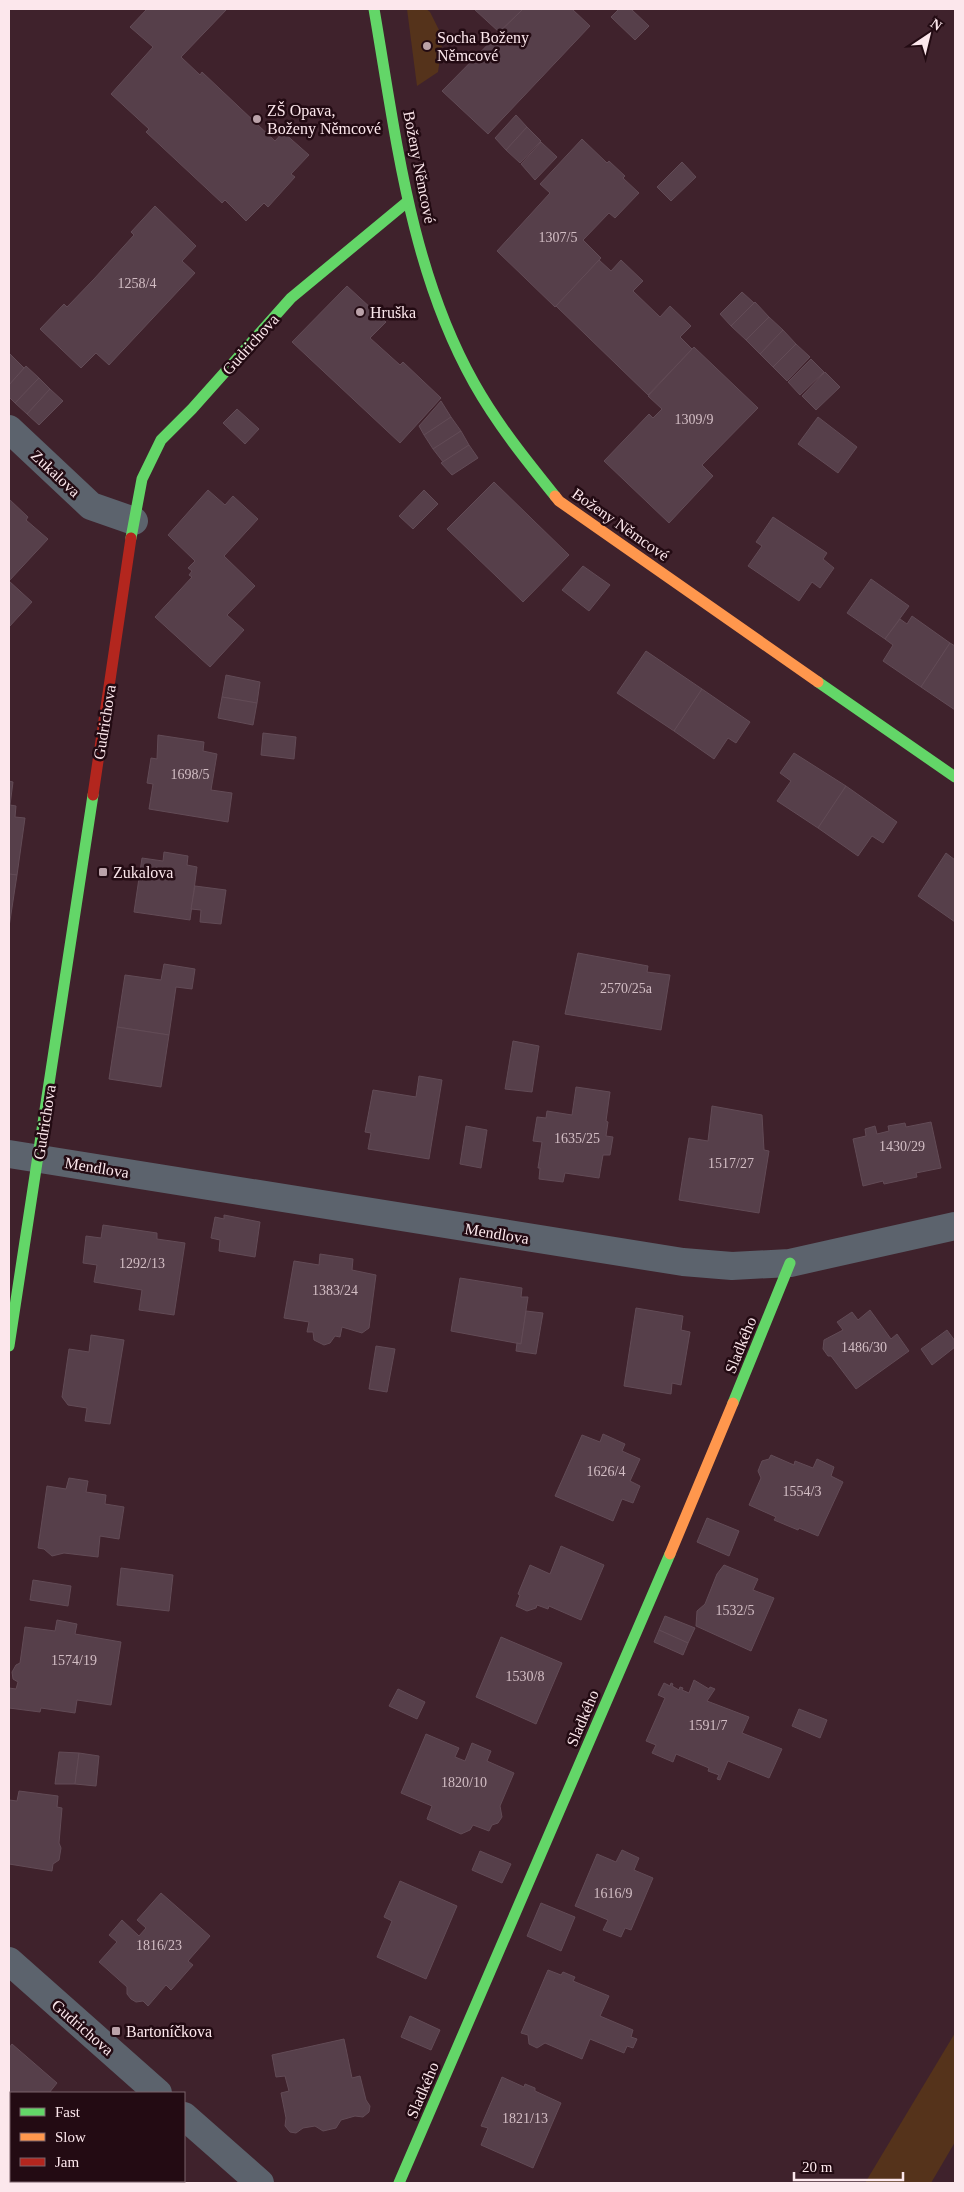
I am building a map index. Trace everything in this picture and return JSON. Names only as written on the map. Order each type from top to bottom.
[{"type":"street","name":"Boženy Němcové","points":[[374,9],[407,202],[438,307],[473,382],[505,434],[560,501],[955,776]]},
{"type":"street","name":"Gudrichova","points":[[9,1346],[134,521],[142,479],[161,440],[192,409],[292,298],[331,263],[407,202]]},
{"type":"street","name":"Zukalova","points":[[9,429],[91,506],[134,521]]},
{"type":"street","name":"Mendlova","points":[[9,1154],[38,1157],[683,1262],[732,1266],[790,1263],[955,1226]]},
{"type":"street","name":"Sladkého","points":[[399,2183],[694,1498],[790,1263]]},
{"type":"street","name":"Gudrichova","points":[[9,1961],[157,2092]]},
{"type":"street","points":[[185,2117],[260,2183]]},
{"type":"shaded area","points":[[407,9],[426,9],[430,12],[443,38],[438,72],[417,86]]},
{"type":"shaded area","points":[[955,2033],[955,2142],[931,2183],[865,2183]]},
{"type":"building","points":[[147,9],[227,9],[181,57],[200,75],[202,72],[275,141],[283,132],[309,155],[291,174],[295,177],[268,207],[264,203],[246,221],[225,200],[222,203],[146,132],[149,129],[111,94],[153,47],[130,27]]},
{"type":"building","points":[[474,9],[523,9],[499,32]]},
{"type":"building","points":[[523,9],[572,9],[590,26],[488,134],[442,91]]},
{"type":"building","points":[[619,9],[631,9],[649,26],[635,40],[611,17]]},
{"type":"building","points":[[516,115],[527,127],[506,150],[495,138]]},
{"type":"building","points":[[527,127],[541,141],[520,163],[506,150]]},
{"type":"building","points":[[582,139],[607,163],[609,161],[625,176],[623,178],[639,193],[615,218],[609,213],[583,240],[601,258],[555,307],[497,251],[550,193],[540,184]]},
{"type":"building","points":[[541,142],[557,157],[535,180],[521,164]]},
{"type":"building","points":[[682,162],[696,177],[671,201],[657,187]]},
{"type":"building","points":[[155,206],[196,246],[182,261],[195,273],[109,365],[96,353],[81,368],[40,329],[64,304],[67,307],[94,279],[134,235],[131,232]]},
{"type":"building","points":[[599,260],[611,271],[621,260],[643,281],[633,291],[660,317],[670,306],[691,326],[680,337],[692,349],[648,395],[556,306]]},
{"type":"building","points":[[347,286],[386,322],[370,338],[400,365],[403,362],[441,398],[400,443],[292,342]]},
{"type":"building","points":[[742,292],[754,303],[731,326],[720,314]]},
{"type":"building","points":[[755,302],[769,317],[746,340],[731,326]]},
{"type":"building","points":[[769,317],[783,330],[760,354],[746,340]]},
{"type":"building","points":[[783,330],[796,344],[773,367],[760,354]]},
{"type":"building","points":[[796,344],[810,357],[787,381],[773,367]]},
{"type":"building","points":[[694,347],[758,408],[702,465],[713,476],[669,523],[604,461],[649,414],[653,418],[662,409],[648,396]]},
{"type":"building","points":[[9,353],[24,368],[9,385]]},
{"type":"building","points":[[811,359],[824,372],[800,395],[788,382]]},
{"type":"building","points":[[26,366],[39,378],[15,403],[9,397],[9,385]]},
{"type":"building","points":[[825,372],[840,387],[816,410],[802,396]]},
{"type":"building","points":[[39,378],[50,389],[27,414],[15,403]]},
{"type":"building","points":[[50,389],[63,401],[39,425],[27,414]]},
{"type":"building","points":[[441,401],[451,417],[424,435],[419,426]]},
{"type":"building","points":[[237,409],[259,429],[245,444],[223,423]]},
{"type":"building","points":[[451,417],[461,431],[433,449],[424,435]]},
{"type":"building","points":[[818,417],[857,447],[838,473],[798,444]]},
{"type":"building","points":[[461,431],[469,445],[443,462],[433,449]]},
{"type":"building","points":[[469,445],[478,458],[452,475],[441,463]]},
{"type":"building","points":[[494,482],[569,555],[523,602],[447,529]]},
{"type":"building","points":[[208,490],[225,505],[233,496],[258,519],[224,556],[255,586],[227,615],[244,630],[210,667],[155,617],[192,577],[189,575],[192,571],[188,568],[195,561],[168,535]]},
{"type":"building","points":[[424,490],[438,504],[413,529],[399,516]]},
{"type":"building","points":[[9,499],[28,517],[26,520],[48,539],[9,581]]},
{"type":"building","points":[[773,517],[827,553],[823,559],[834,568],[820,588],[812,582],[799,601],[748,566],[762,546],[756,542]]},
{"type":"building","points":[[583,566],[610,585],[589,611],[562,590]]},
{"type":"building","points":[[871,579],[909,606],[885,639],[847,613]]},
{"type":"building","points":[[9,581],[32,602],[9,627]]},
{"type":"building","points":[[912,616],[950,643],[921,687],[883,661],[893,645],[885,639],[900,619],[907,624]]},
{"type":"building","points":[[950,643],[955,646],[955,710],[921,687]]},
{"type":"building","points":[[646,651],[702,689],[674,731],[617,693]]},
{"type":"building","points":[[226,675],[260,682],[257,703],[222,697]]},
{"type":"building","points":[[702,689],[750,722],[736,743],[728,738],[714,759],[674,731]]},
{"type":"building","points":[[222,697],[257,703],[253,725],[218,718]]},
{"type":"building","points":[[263,733],[296,737],[294,759],[261,755]]},
{"type":"building","points":[[158,735],[204,742],[203,751],[217,754],[211,790],[232,793],[228,822],[149,809],[153,784],[147,783],[151,758],[157,759]]},
{"type":"building","points":[[794,753],[846,786],[818,828],[777,801],[791,781],[780,773]]},
{"type":"building","points":[[9,781],[13,782],[10,805],[16,806],[15,817],[25,818],[17,875],[9,874]]},
{"type":"building","points":[[846,786],[897,822],[883,843],[872,836],[858,856],[818,828]]},
{"type":"building","points":[[164,852],[188,856],[187,865],[197,867],[190,920],[134,912],[142,858],[163,861]]},
{"type":"building","points":[[946,853],[955,860],[955,922],[918,896]]},
{"type":"building","points":[[9,874],[17,875],[9,927]]},
{"type":"building","points":[[195,886],[226,890],[221,924],[200,922],[201,910],[191,909]]},
{"type":"building","points":[[578,953],[648,966],[647,972],[670,975],[661,1030],[565,1014]]},
{"type":"building","points":[[164,964],[195,969],[192,989],[176,987],[169,1035],[117,1027],[125,975],[161,980]]},
{"type":"building","points":[[117,1027],[169,1035],[161,1087],[109,1079]]},
{"type":"building","points":[[513,1041],[539,1046],[532,1092],[505,1089]]},
{"type":"building","points":[[419,1076],[442,1080],[429,1159],[368,1149],[371,1133],[365,1132],[373,1090],[416,1097]]},
{"type":"building","points":[[576,1087],[610,1092],[606,1136],[613,1137],[610,1155],[603,1155],[599,1178],[565,1173],[563,1182],[539,1179],[540,1168],[538,1168],[542,1142],[533,1141],[537,1117],[546,1118],[547,1111],[572,1115]]},
{"type":"building","points":[[712,1106],[762,1115],[764,1150],[769,1151],[759,1213],[679,1200],[689,1138],[708,1141]]},
{"type":"building","points":[[931,1122],[941,1168],[916,1173],[917,1177],[884,1184],[883,1181],[863,1186],[853,1139],[866,1136],[865,1129],[875,1126],[877,1134],[889,1131],[888,1126],[905,1123],[906,1127]]},
{"type":"building","points":[[466,1126],[487,1130],[481,1168],[460,1164]]},
{"type":"building","points":[[224,1215],[260,1222],[255,1257],[219,1251],[220,1240],[211,1238],[215,1217],[224,1219]]},
{"type":"building","points":[[103,1225],[157,1233],[157,1239],[185,1243],[174,1315],[139,1310],[142,1290],[94,1282],[97,1265],[83,1263],[86,1236],[101,1238]]},
{"type":"building","points":[[320,1254],[353,1259],[352,1270],[376,1275],[369,1328],[362,1333],[342,1327],[340,1337],[335,1336],[330,1343],[324,1345],[314,1340],[313,1332],[307,1332],[309,1322],[284,1318],[294,1261],[319,1265]]},
{"type":"building","points":[[460,1278],[522,1288],[521,1297],[528,1297],[521,1344],[451,1331]]},
{"type":"building","points":[[636,1308],[683,1316],[681,1330],[690,1332],[681,1385],[672,1383],[671,1394],[624,1386]]},
{"type":"building","points":[[870,1310],[891,1339],[897,1334],[909,1351],[856,1389],[831,1356],[828,1356],[823,1349],[824,1340],[843,1330],[837,1322],[852,1312],[858,1320]]},
{"type":"building","points":[[526,1311],[543,1313],[536,1354],[516,1351],[517,1343],[521,1344]]},
{"type":"building","points":[[947,1330],[955,1341],[955,1347],[932,1365],[921,1349]]},
{"type":"building","points":[[91,1335],[124,1340],[110,1424],[85,1421],[87,1408],[68,1405],[62,1397],[69,1349],[89,1352]]},
{"type":"building","points":[[376,1346],[395,1349],[387,1392],[369,1389]]},
{"type":"building","points":[[603,1434],[625,1444],[622,1451],[640,1459],[630,1481],[640,1486],[633,1503],[622,1499],[613,1521],[555,1496],[582,1435],[600,1442]]},
{"type":"building","points":[[771,1455],[794,1465],[795,1461],[813,1468],[817,1459],[834,1467],[831,1476],[843,1482],[818,1536],[774,1520],[776,1517],[749,1505],[761,1478],[758,1471],[762,1461],[769,1459]]},
{"type":"building","points":[[69,1478],[88,1481],[86,1492],[106,1495],[105,1504],[124,1507],[119,1539],[100,1536],[98,1557],[64,1553],[52,1556],[44,1549],[38,1548],[47,1486],[66,1489]]},
{"type":"building","points":[[707,1518],[739,1531],[729,1556],[697,1542]]},
{"type":"building","points":[[561,1546],[604,1565],[581,1620],[549,1606],[548,1609],[537,1605],[536,1608],[527,1611],[516,1606],[520,1595],[518,1594],[530,1565],[550,1574]]},
{"type":"building","points":[[724,1565],[758,1579],[753,1590],[774,1598],[751,1651],[696,1626],[697,1611],[705,1604],[717,1574]]},
{"type":"building","points":[[121,1568],[173,1575],[169,1611],[117,1605]]},
{"type":"building","points":[[33,1580],[71,1586],[68,1606],[30,1600]]},
{"type":"building","points":[[665,1616],[695,1628],[688,1643],[659,1630]]},
{"type":"building","points":[[57,1620],[77,1624],[75,1634],[121,1642],[111,1705],[77,1700],[75,1713],[41,1708],[40,1712],[9,1708],[9,1688],[16,1689],[18,1682],[13,1679],[12,1672],[16,1665],[20,1663],[25,1627],[55,1631]]},
{"type":"building","points":[[659,1630],[688,1643],[683,1655],[654,1642]]},
{"type":"building","points":[[501,1637],[562,1663],[536,1724],[476,1697]]},
{"type":"building","points":[[694,1680],[709,1689],[710,1687],[715,1689],[707,1701],[749,1717],[742,1733],[782,1749],[769,1778],[728,1761],[720,1780],[717,1779],[719,1775],[708,1771],[709,1768],[676,1754],[673,1762],[652,1753],[656,1745],[646,1741],[665,1698],[658,1695],[664,1683],[670,1686],[671,1683],[673,1684],[672,1686],[679,1690],[680,1687],[689,1693]]},
{"type":"building","points":[[398,1689],[425,1702],[417,1719],[389,1706]]},
{"type":"building","points":[[799,1709],[827,1720],[820,1738],[792,1726]]},
{"type":"building","points":[[426,1734],[459,1748],[455,1757],[465,1761],[472,1743],[491,1751],[487,1761],[514,1773],[500,1806],[502,1817],[498,1823],[492,1825],[489,1831],[473,1825],[470,1830],[461,1834],[427,1819],[432,1806],[401,1793]]},
{"type":"building","points":[[59,1752],[79,1753],[75,1784],[55,1784]]},
{"type":"building","points":[[79,1753],[99,1756],[96,1786],[75,1784]]},
{"type":"building","points":[[19,1791],[58,1796],[57,1807],[62,1808],[59,1843],[61,1848],[59,1860],[53,1864],[52,1871],[9,1864],[9,1800],[17,1801]]},
{"type":"building","points":[[622,1850],[639,1858],[634,1870],[653,1878],[631,1930],[625,1928],[621,1937],[603,1930],[608,1920],[575,1906],[597,1854],[616,1862]]},
{"type":"building","points":[[480,1851],[511,1864],[502,1883],[472,1870]]},
{"type":"building","points":[[400,1881],[457,1906],[426,1979],[377,1957],[392,1921],[384,1917]]},
{"type":"building","points":[[161,1893],[210,1936],[188,1961],[193,1965],[171,1990],[166,1985],[148,2006],[143,2001],[136,2002],[131,1999],[127,1994],[127,1987],[99,1962],[117,1942],[109,1935],[122,1920],[139,1936],[146,1928],[137,1920]]},
{"type":"building","points":[[541,1903],[575,1917],[561,1951],[527,1936]]},
{"type":"building","points":[[548,1970],[561,1975],[563,1972],[575,1977],[573,1981],[609,1996],[600,2016],[633,2030],[631,2037],[637,2039],[633,2048],[627,2046],[624,2053],[590,2039],[582,2059],[545,2043],[537,2048],[529,2044],[528,2035],[521,2033]]},
{"type":"building","points":[[410,2016],[440,2030],[431,2050],[401,2037]]},
{"type":"building","points":[[344,2039],[352,2078],[360,2076],[366,2100],[370,2106],[369,2112],[363,2117],[355,2116],[341,2120],[336,2128],[323,2131],[315,2126],[303,2128],[296,2133],[290,2132],[285,2126],[286,2118],[281,2093],[289,2091],[285,2076],[276,2077],[272,2055]]},
{"type":"building","points":[[12,2044],[57,2083],[50,2092],[10,2092],[10,2116],[9,2114],[9,2048]]},
{"type":"building","points":[[502,2077],[524,2087],[525,2084],[535,2088],[535,2091],[561,2103],[533,2168],[481,2145],[488,2128],[481,2126]]},
{"type":"building","points":[[82,2182],[107,2182],[106,2183]]},
{"type":"traffic: fast","points":[[374,9],[408,201],[434,294],[452,339],[474,383],[512,441],[555,496]]},
{"type":"traffic: fast","points":[[131,538],[142,479],[161,440],[192,409],[291,298],[407,202]]},
{"type":"traffic: fast","points":[[818,682],[955,777]]},
{"type":"traffic: fast","points":[[9,1346],[93,795]]},
{"type":"traffic: fast","points":[[733,1403],[790,1263]]},
{"type":"traffic: fast","points":[[399,2183],[670,1554]]},
{"type":"traffic: slow","points":[[555,496],[559,501],[818,682]]},
{"type":"traffic: slow","points":[[670,1554],[733,1403]]},
{"type":"traffic: jam","points":[[93,795],[131,538]]},
{"type":"place","name":"Socha Boženy Němcové","points":[[427,46]]},
{"type":"place","name":"ZŠ Opava, Boženy Němcové","points":[[257,119]]},
{"type":"place","name":"Hruška","points":[[360,312]]},
{"type":"place","name":"Zukalova","points":[[103,872]]},
{"type":"place","name":"Bartoníčkova","points":[[116,2031]]}]
